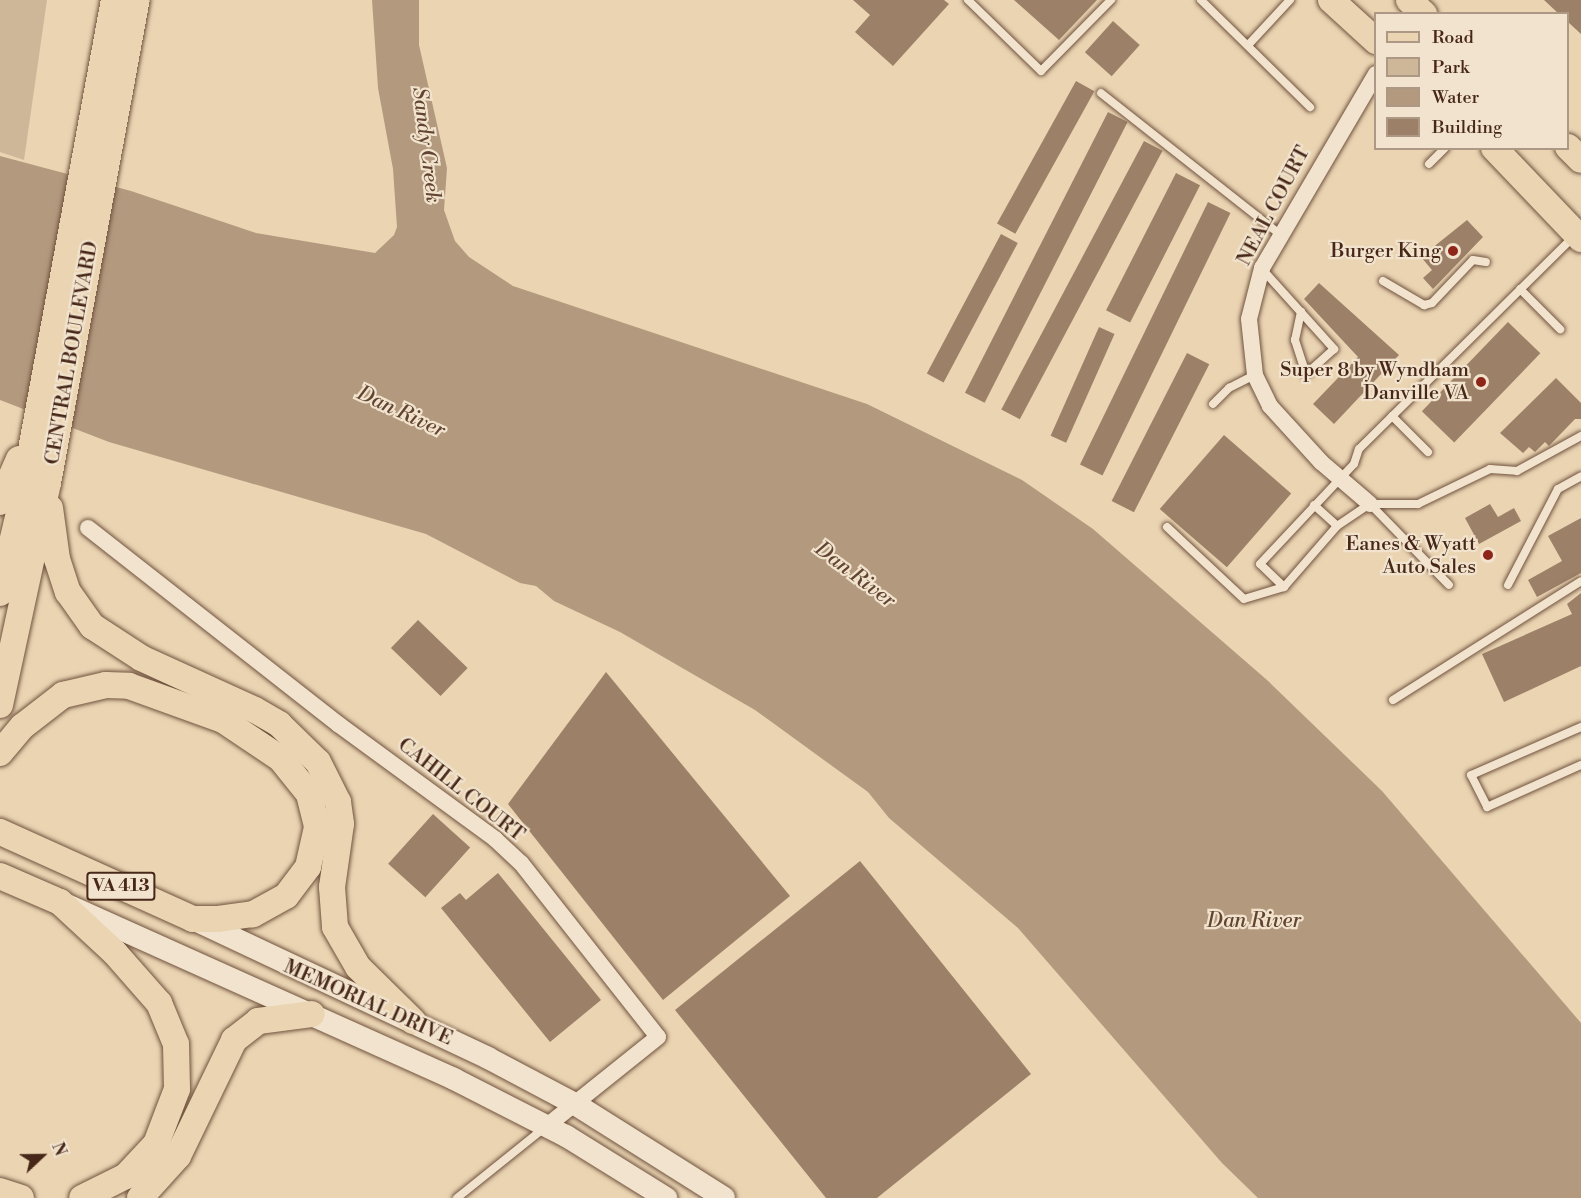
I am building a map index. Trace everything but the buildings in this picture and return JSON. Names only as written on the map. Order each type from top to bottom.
[{"type":"main road","name":"CENTRAL BOULEVARD","points":[[0,705],[48,483],[101,132],[114,0]]},
{"type":"main road","name":"CENTRAL BOULEVARD","points":[[11,503],[36,421],[101,132],[137,0]]},
{"type":"main road","points":[[1331,0],[1374,39]]},
{"type":"main road","points":[[1569,148],[1581,160]]},
{"type":"main road","points":[[1496,150],[1579,236]]},
{"type":"main road","points":[[48,483],[57,559],[68,592],[92,626],[141,658],[255,710],[279,724],[318,762],[338,802],[341,824],[332,887],[335,927],[358,967],[413,1021]]},
{"type":"main road","points":[[0,593],[11,503]]},
{"type":"main road","points":[[0,753],[46,705],[74,691],[106,685],[129,686],[183,702],[224,720],[280,759],[296,775],[314,808],[315,845],[308,867],[299,883],[271,907],[253,914],[193,919]]},
{"type":"main road","name":"MEMORIAL DRIVE","points":[[0,832],[413,1021],[575,1104],[723,1198]]},
{"type":"main road","name":"MEMORIAL DRIVE","points":[[0,876],[312,1014],[547,1126],[666,1198]]},
{"type":"main road","points":[[50,898],[137,974],[159,1003],[172,1033],[178,1066],[174,1102],[156,1144],[126,1176],[82,1198]]},
{"type":"main road","points":[[140,1198],[178,1156],[234,1040],[258,1021],[312,1014]]},
{"type":"main road","points":[[0,1191],[21,1198]]},
{"type":"street","name":"NEAL COURT","points":[[1370,504],[1339,478],[1282,420],[1255,375],[1249,319],[1262,268],[1374,77]]},
{"type":"street","name":"CAHILL COURT","points":[[88,528],[338,724],[495,839],[520,863],[658,1037],[547,1126]]},
{"type":"lane","points":[[968,0],[1041,71],[1111,0]]},
{"type":"lane","points":[[1201,0],[1250,43],[1310,106]]},
{"type":"lane","points":[[1250,43],[1290,0]]},
{"type":"lane","points":[[1101,93],[1281,235]]},
{"type":"lane","points":[[1429,164],[1443,150]]},
{"type":"lane","points":[[1284,587],[1260,564],[1339,478],[1354,465],[1359,449],[1521,289],[1579,236]]},
{"type":"lane","points":[[1383,281],[1424,305],[1432,303],[1473,260],[1486,262]]},
{"type":"lane","points":[[1262,268],[1334,349],[1306,374],[1295,340],[1301,312]]},
{"type":"lane","points":[[1521,289],[1560,328]]},
{"type":"lane","points":[[1213,404],[1229,388],[1255,375]]},
{"type":"lane","points":[[1392,416],[1428,452]]},
{"type":"lane","points":[[1167,528],[1244,599],[1284,587],[1337,526],[1370,504],[1418,504],[1490,470],[1517,471],[1581,435]]},
{"type":"lane","points":[[1508,585],[1558,489],[1581,476]]},
{"type":"lane","points":[[1370,504],[1449,585]]},
{"type":"lane","points":[[1314,505],[1337,526]]},
{"type":"lane","points":[[1393,700],[1581,581]]},
{"type":"lane","points":[[1581,727],[1471,775],[1487,807],[1581,765]]},
{"type":"lane","points":[[457,1198],[547,1126]]},
{"type":"green space","points":[[0,0],[47,0],[24,160],[0,152]]},
{"type":"water","name":"Dan River","points":[[372,0],[419,0],[419,45],[447,168],[444,210],[455,241],[469,257],[513,286],[867,404],[1022,480],[1093,529],[1267,680],[1382,791],[1581,1023],[1581,1198],[1258,1198],[1222,1163],[1018,928],[889,818],[868,792],[755,710],[620,632],[554,601],[536,586],[520,583],[426,534],[109,442],[0,400],[0,156],[131,191],[256,233],[375,253],[394,235],[397,227],[393,169],[378,88]]},
{"type":"place","name":"Burger King","points":[[1453,251]]},
{"type":"place","name":"Super 8 by Wyndham Danville VA","points":[[1481,382]]},
{"type":"place","name":"Eanes & Wyatt Auto Sales","points":[[1488,555]]},
{"type":"water label","name":"Sandy Creek","points":[[426,145]]}]
